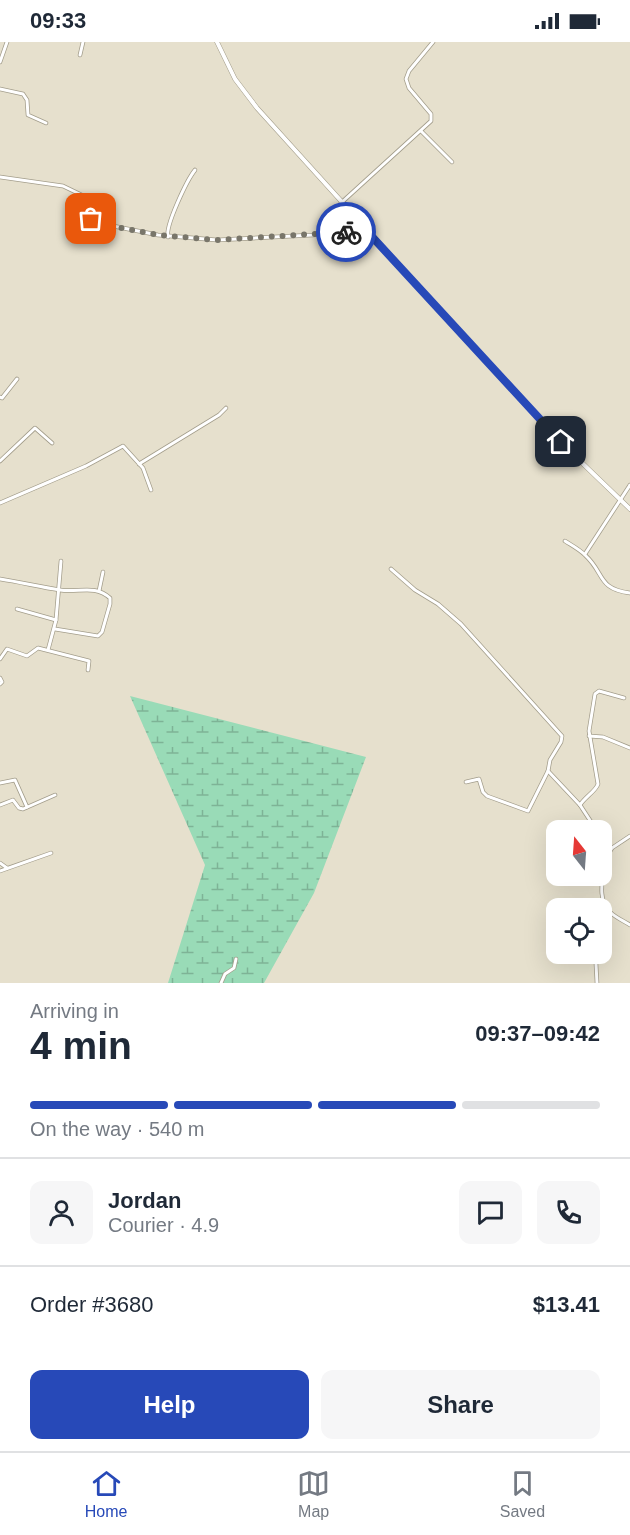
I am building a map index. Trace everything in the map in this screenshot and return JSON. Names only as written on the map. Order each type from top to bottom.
[{"type":"street","points":[[0,62],[7,42]]},
{"type":"street","points":[[80,55],[83,42]]},
{"type":"street","points":[[217,42],[235,79],[249,98],[341,203],[512,390],[630,509]]},
{"type":"street","points":[[341,203],[431,121],[431,114],[409,87],[406,79],[409,71],[433,42]]},
{"type":"street","points":[[0,89],[23,94],[27,100],[28,114],[46,123]]},
{"type":"street","points":[[421,131],[452,162]]},
{"type":"street","points":[[168,237],[166,232],[171,219],[195,170]]},
{"type":"street","points":[[0,177],[63,186],[92,200],[91,219],[93,222],[168,237],[217,240],[324,234],[364,228]]},
{"type":"street","points":[[0,397],[2,398],[17,379]]},
{"type":"street","points":[[139,464],[219,415],[226,408]]},
{"type":"street","points":[[0,461],[35,428],[52,443]]},
{"type":"street","points":[[0,503],[86,466],[123,446],[143,468],[151,490]]},
{"type":"street","points":[[585,555],[630,485]]},
{"type":"street","points":[[565,541],[585,555],[608,586],[615,591],[630,592]]},
{"type":"street","points":[[48,650],[55,629],[61,561]]},
{"type":"street","points":[[391,569],[415,590],[438,603],[461,624],[561,734],[562,740],[550,760],[548,771],[527,811],[487,796],[483,792],[479,779],[466,782]]},
{"type":"street","points":[[99,591],[103,572]]},
{"type":"street","points":[[0,579],[60,590],[87,589],[99,591],[108,596],[110,601],[100,634],[96,636],[55,629]]},
{"type":"street","points":[[17,609],[56,620]]},
{"type":"street","points":[[0,659],[7,650],[27,656],[37,648],[89,661],[88,670]]},
{"type":"street","points":[[0,678],[0,684]]},
{"type":"street","points":[[580,805],[598,787],[589,736],[596,692],[624,698]]},
{"type":"street","points":[[589,736],[603,737],[630,748]]},
{"type":"street","points":[[548,771],[580,805],[590,820]]},
{"type":"street","points":[[0,783],[15,780],[27,807]]},
{"type":"street","points":[[0,805],[14,800],[19,808],[27,807],[56,795]]},
{"type":"street","points":[[612,848],[630,836]]},
{"type":"street","points":[[0,871],[51,854]]},
{"type":"street","points":[[0,863],[7,868]]},
{"type":"street","points":[[612,913],[630,925]]},
{"type":"street","points":[[221,983],[225,974],[234,968],[236,959]]},
{"type":"street","points":[[596,964],[597,983]]},
{"type":"green space","points":[[130,696],[366,757],[314,893],[264,983],[168,983],[205,865]]},
{"type":"way so far","points":[[91,219],[96,223],[168,237],[186,236],[217,240],[346,232]]},
{"type":"route","points":[[346,232],[364,228],[561,442]]}]
